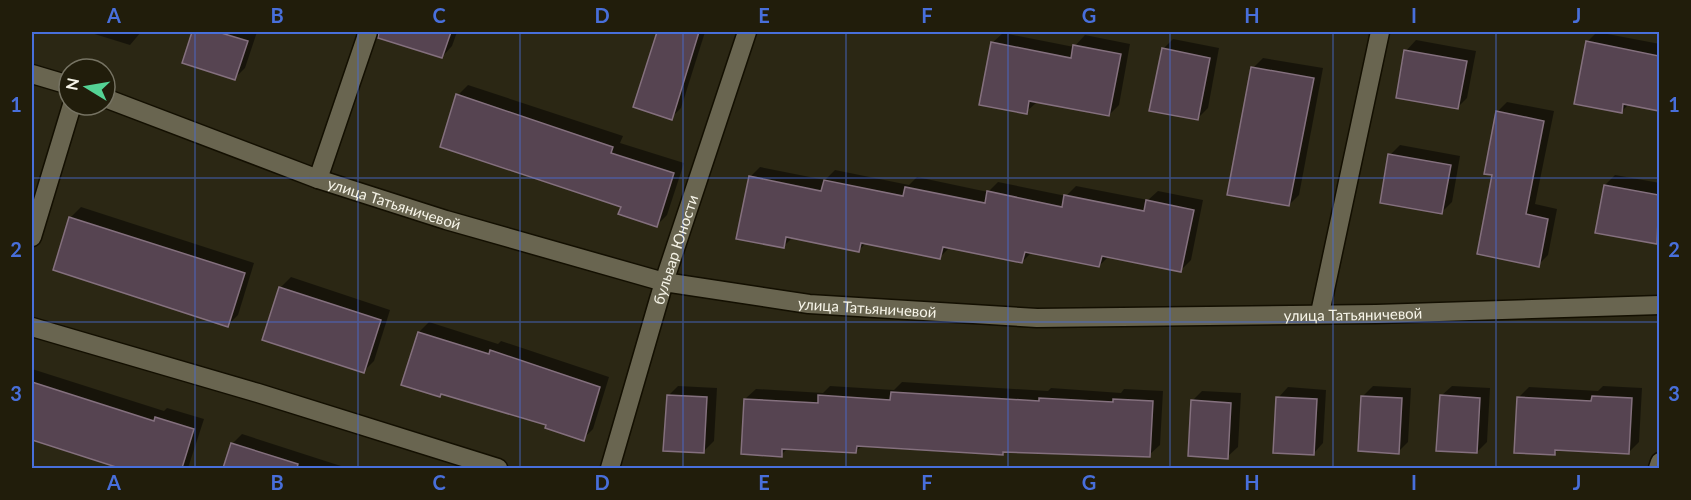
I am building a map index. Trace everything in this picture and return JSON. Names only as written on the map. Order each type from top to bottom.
[{"type":"street","points":[[318,179],[368,32]]},
{"type":"street","name":"бульвар Юности","points":[[610,468],[664,282],[747,32]]},
{"type":"street","points":[[1320,313],[1380,32]]},
{"type":"street","points":[[32,74],[57,81]]},
{"type":"street","name":"улица Татьяничевой","points":[[117,103],[318,179],[446,220],[664,282],[809,304],[1037,318],[1659,305]]},
{"type":"street","points":[[32,237],[68,117]]},
{"type":"street","points":[[32,327],[258,393],[498,468]]},
{"type":"street","points":[[1658,468],[1659,462]]},
{"type":"building","points":[[192,32],[218,32],[248,41],[235,80],[182,63]]},
{"type":"building","points":[[379,32],[451,32],[442,58],[378,38]]},
{"type":"building","points":[[657,32],[699,32],[672,120],[633,107]]},
{"type":"building","points":[[1586,41],[1659,56],[1659,111],[1623,104],[1622,113],[1574,104]]},
{"type":"building","points":[[991,42],[1071,58],[1073,45],[1121,54],[1109,116],[1029,101],[1027,114],[979,105]]},
{"type":"building","points":[[1162,48],[1210,58],[1198,120],[1149,111]]},
{"type":"building","points":[[1404,50],[1467,61],[1458,109],[1396,98]]},
{"type":"building","points":[[1251,67],[1314,78],[1289,206],[1227,195]]},
{"type":"building","points":[[456,94],[613,147],[611,153],[674,173],[657,227],[618,214],[621,207],[440,147]]},
{"type":"building","points":[[1496,111],[1544,121],[1526,214],[1548,219],[1539,267],[1477,254],[1492,175],[1484,174]]},
{"type":"building","points":[[1388,154],[1451,165],[1442,214],[1380,203]]},
{"type":"building","points":[[749,176],[821,191],[824,180],[903,196],[905,187],[985,203],[987,191],[1062,207],[1064,195],[1144,211],[1146,200],[1194,210],[1181,272],[1102,256],[1099,267],[1025,252],[1022,263],[943,247],[940,259],[861,243],[859,252],[786,237],[784,248],[736,239]]},
{"type":"building","points":[[1604,185],[1659,195],[1657,244],[1595,233]]},
{"type":"building","points":[[69,217],[245,273],[228,327],[53,270]]},
{"type":"building","points":[[279,287],[381,320],[364,373],[262,340]]},
{"type":"building","points":[[418,332],[489,354],[490,350],[600,387],[584,441],[545,428],[546,425],[441,394],[440,397],[401,385]]},
{"type":"building","points":[[32,382],[154,421],[155,417],[194,429],[182,468],[119,468],[32,440]]},
{"type":"building","points":[[891,392],[1039,401],[1039,398],[1113,402],[1113,399],[1153,401],[1150,457],[1003,452],[1003,455],[857,446],[856,453],[782,449],[782,457],[741,454],[744,399],[818,403],[818,395],[890,400]]},
{"type":"building","points":[[667,395],[707,397],[704,453],[663,451]]},
{"type":"building","points":[[1440,395],[1480,398],[1477,453],[1436,451]]},
{"type":"building","points":[[1361,396],[1402,398],[1399,454],[1358,451]]},
{"type":"building","points":[[1592,396],[1632,398],[1629,454],[1555,450],[1555,455],[1514,453],[1517,397],[1591,401]]},
{"type":"building","points":[[1276,397],[1317,399],[1314,455],[1273,453]]},
{"type":"building","points":[[1191,400],[1231,403],[1228,459],[1188,456]]},
{"type":"building","points":[[231,443],[298,464],[297,468],[223,468]]}]
